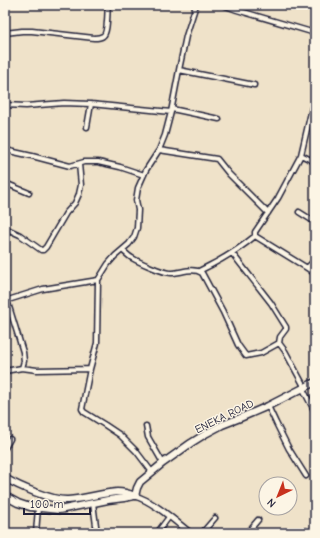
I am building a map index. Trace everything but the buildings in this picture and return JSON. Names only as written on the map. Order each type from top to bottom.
[{"type":"main road","name":"ENEKA ROAD","points":[[135,496],[136,488],[140,482],[190,443],[222,425],[268,406],[315,382]]},
{"type":"main road","points":[[5,478],[26,489],[54,498],[66,500],[119,492],[135,496]]},
{"type":"main road","points":[[6,499],[38,508],[59,510],[135,496]]},
{"type":"street","points":[[5,33],[32,31],[94,38],[101,37],[105,34],[106,30],[108,5]]},
{"type":"street","points":[[152,472],[136,451],[120,435],[84,412],[82,409],[97,343],[98,280],[108,264],[129,244],[137,228],[138,210],[136,200],[138,188],[159,150],[165,135],[186,36],[196,5]]},
{"type":"street","points":[[223,5],[315,33]]},
{"type":"street","points":[[178,70],[254,85]]},
{"type":"street","points":[[122,250],[131,257],[165,272],[175,273],[190,270],[199,271],[219,262],[255,236],[255,232],[278,198],[301,155],[315,95]]},
{"type":"street","points":[[5,105],[26,106],[64,103],[91,104],[171,110],[219,119]]},
{"type":"street","points":[[87,127],[91,104]]},
{"type":"street","points":[[5,150],[70,166],[84,162],[98,162],[120,166],[144,175]]},
{"type":"street","points":[[159,150],[217,159],[229,174],[268,213]]},
{"type":"street","points":[[301,155],[315,162]]},
{"type":"street","points":[[5,228],[20,235],[43,250],[62,218],[75,203],[79,194],[81,185],[79,164]]},
{"type":"street","points":[[5,183],[29,193]]},
{"type":"street","points":[[299,212],[315,222]]},
{"type":"street","points":[[255,236],[315,274]]},
{"type":"street","points":[[199,271],[202,273],[223,312],[238,345],[246,356],[261,353],[278,343],[286,327],[271,303],[232,253]]},
{"type":"street","points":[[307,268],[315,260]]},
{"type":"street","points":[[22,368],[24,361],[23,352],[6,301],[43,289],[98,280]]},
{"type":"street","points":[[278,343],[285,351],[315,412]]},
{"type":"street","points":[[5,371],[22,368],[36,370],[90,369]]},
{"type":"street","points":[[268,406],[289,449],[306,476]]},
{"type":"street","points":[[146,426],[148,437],[163,463]]},
{"type":"street","points":[[5,448],[10,439]]},
{"type":"street","points":[[135,496],[149,501],[190,533]]},
{"type":"street","points":[[93,504],[97,533]]},
{"type":"street","points":[[36,533],[38,508]]},
{"type":"street","points":[[157,533],[169,517]]},
{"type":"street","points":[[202,533],[215,518]]},
{"type":"street","points":[[247,533],[258,520]]}]
